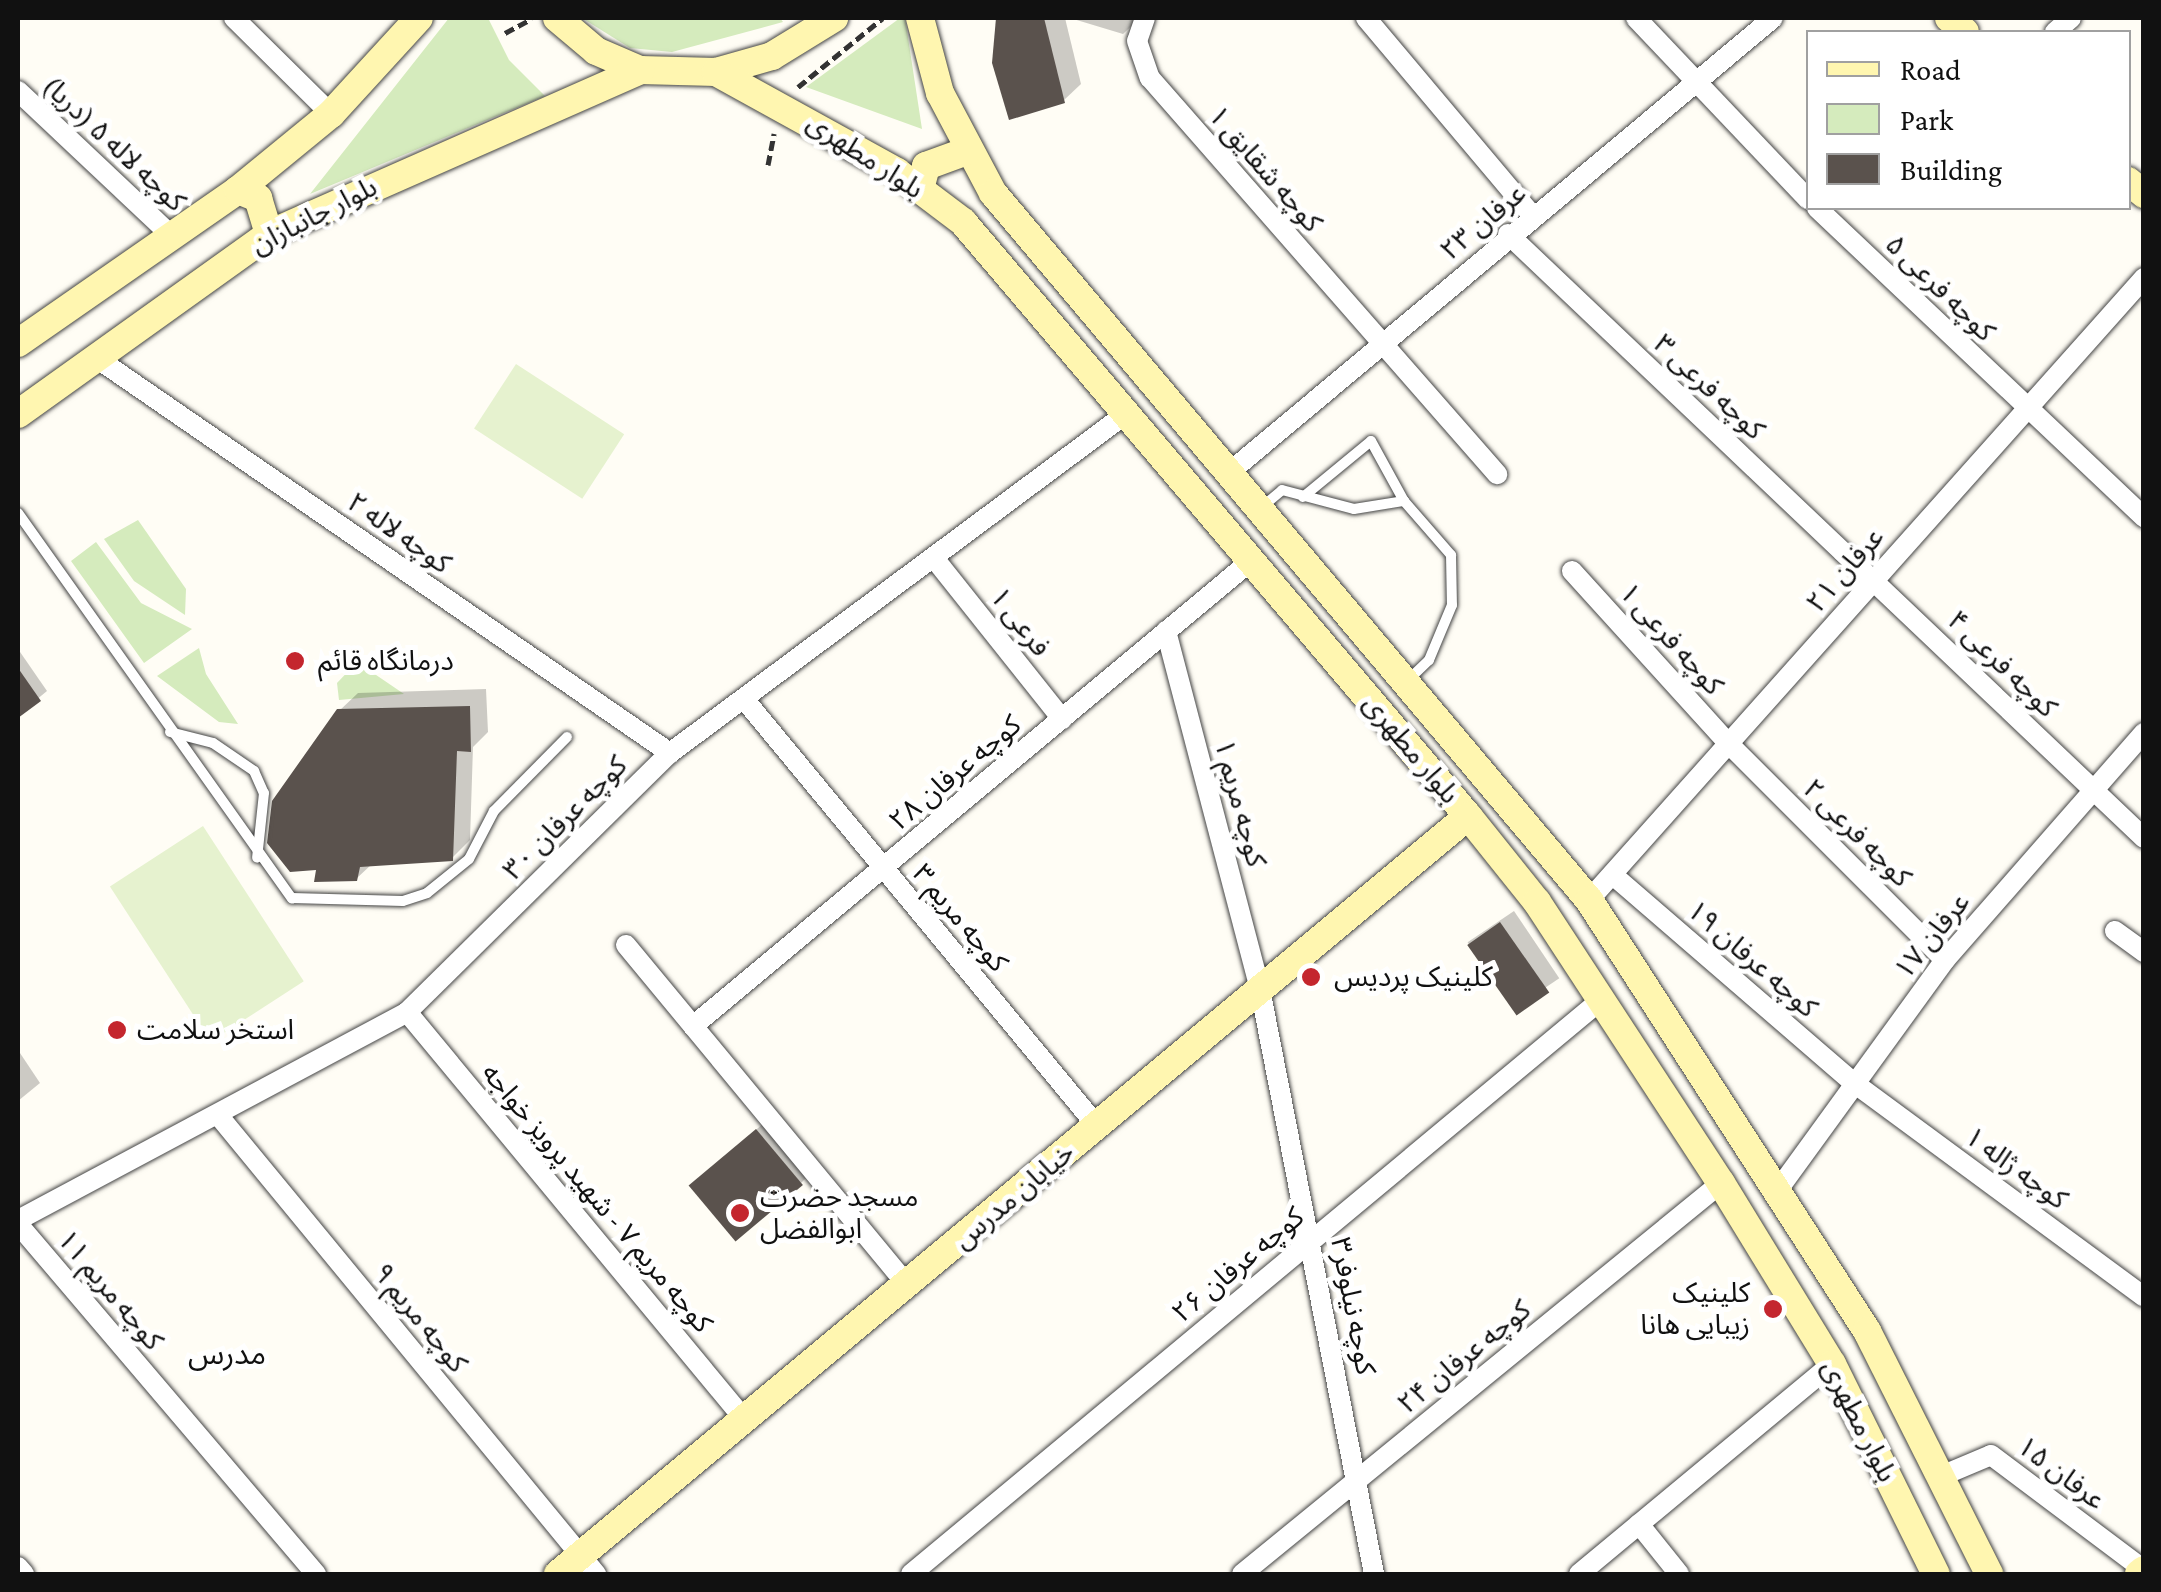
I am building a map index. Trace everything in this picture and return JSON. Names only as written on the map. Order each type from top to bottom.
[{"type":"main road","name":"بلوار جانبازان","points":[[18,343],[238,190],[331,114],[419,18]]},
{"type":"main road","points":[[557,18],[596,51],[640,70],[716,72],[772,56],[834,18]]},
{"type":"main road","name":"بلوار مطهری","points":[[920,18],[966,151],[1589,900],[1780,1187],[1867,1331],[1989,1574]]},
{"type":"main road","name":"بلوار جانبازان","points":[[18,414],[268,234],[640,70]]},
{"type":"main road","name":"بلوار مطهری","points":[[716,72],[780,102],[920,189],[963,222],[1468,816],[1602,999],[1721,1183],[1832,1364],[1936,1574]]},
{"type":"main road","points":[[920,189],[926,166],[966,151]]},
{"type":"main road","points":[[238,190],[258,198],[268,234]]},
{"type":"main road","name":"خیابان مدرس","points":[[558,1574],[588,1565],[744,1420],[1468,816]]},
{"type":"street","points":[[234,18],[331,114]]},
{"type":"street","name":"کوچه شقایق ۱","points":[[1145,18],[1137,41],[1150,78],[1382,344]]},
{"type":"street","points":[[1366,18],[1532,216]]},
{"type":"street","points":[[1636,18],[1692,86],[1806,197]]},
{"type":"street","name":"عرفان ۲۳","points":[[1231,472],[1508,234],[1773,18]]},
{"type":"street","name":"کوچه لاله ۵ (دریا)","points":[[18,91],[173,238]]},
{"type":"street","name":"کوچه فرعی ۵","points":[[1819,210],[2025,409],[2144,517]]},
{"type":"street","name":"کوچه فرعی ۳","points":[[1508,234],[1873,579]]},
{"type":"street","name":"عرفان ۲۱","points":[[1589,900],[2144,278]]},
{"type":"street","points":[[1382,344],[1497,474]]},
{"type":"street","name":"کوچه لاله ۲","points":[[98,358],[670,754]]},
{"type":"street","name":"کوچه عرفان ۳۰","points":[[18,1222],[407,1012],[670,754],[1127,414]]},
{"type":"street","name":"فرعی ۱","points":[[934,558],[1062,719]]},
{"type":"street","name":"کوچه عرفان ۲۸","points":[[692,1026],[1252,560]]},
{"type":"street","name":"کوچه فرعی ۱","points":[[1572,570],[1729,744]]},
{"type":"street","name":"کوچه فرعی ۴","points":[[1873,579],[2144,838]]},
{"type":"street","name":"کوچه مریم ۱","points":[[1166,631],[1260,989]]},
{"type":"street","name":"کوچه مریم ۳","points":[[744,699],[1097,1126]]},
{"type":"street","name":"عرفان ۱۷","points":[[1780,1187],[1945,960],[2092,788],[2144,734]]},
{"type":"street","name":"کوچه فرعی ۲","points":[[1729,744],[1945,960]]},
{"type":"street","name":"کوچه عرفان ۱۹","points":[[1614,876],[1854,1083]]},
{"type":"street","points":[[2114,931],[2144,952]]},
{"type":"street","points":[[626,945],[908,1286]]},
{"type":"street","name":"کوچه نیلوفر۳","points":[[1260,989],[1312,1238],[1374,1574]]},
{"type":"street","name":"کوچه عرفان ۲۶","points":[[911,1574],[1602,999]]},
{"type":"street","name":"کوچه مریم ۷ - شهید پرویز خواجه","points":[[407,1012],[744,1420]]},
{"type":"street","name":"کوچه ژاله ۱","points":[[1854,1083],[2137,1292]]},
{"type":"street","name":"کوچه مریم ۹","points":[[218,1116],[588,1565]]},
{"type":"street","name":"کوچه عرفان ۲۴","points":[[1242,1574],[1721,1183]]},
{"type":"street","name":"کوچه مریم ۱۱","points":[[18,1222],[316,1574]]},
{"type":"street","points":[[2137,1292],[2144,1268]]},
{"type":"street","points":[[1579,1574],[1832,1364]]},
{"type":"street","name":"عرفان ۱۵","points":[[1938,1477],[1990,1455],[2142,1571]]},
{"type":"street","points":[[1639,1524],[1679,1574]]},
{"type":"street","points":[[18,1567],[24,1574]]},
{"type":"lane","points":[[1303,496],[1371,441],[1404,501],[1451,555],[1454,578],[1429,660],[1409,679]]},
{"type":"lane","points":[[1262,507],[1282,490],[1354,509],[1404,501]]},
{"type":"lane","points":[[18,513],[257,859],[292,898],[403,901],[427,893],[469,860],[494,811],[567,737]]},
{"type":"lane","points":[[170,732],[213,743],[254,771],[264,792],[257,859]]},
{"type":"path","points":[[505,33],[534,18]]},
{"type":"path","points":[[768,165],[780,102],[883,18]]},
{"type":"green space","points":[[449,18],[488,18],[509,60],[545,96],[310,194]]},
{"type":"green space","points":[[582,18],[780,18],[783,22],[672,52],[630,48]]},
{"type":"green space","points":[[900,18],[905,18],[922,129],[806,87]]},
{"type":"green space","points":[[516,364],[624,434],[582,499],[474,429]]},
{"type":"green space","points":[[138,520],[186,589],[185,615],[134,581],[104,539]]},
{"type":"green space","points":[[96,542],[141,603],[192,629],[144,663],[71,561]]},
{"type":"green space","points":[[199,648],[206,674],[238,724],[219,722],[157,676]]},
{"type":"green space","points":[[357,662],[404,694],[339,700],[337,683]]},
{"type":"green space","points":[[203,826],[304,981],[211,1042],[110,886]]},
{"type":"building","points":[[996,18],[1044,18],[1065,103],[1009,120],[992,63]]},
{"type":"building","points":[[18,668],[41,701],[18,718]]},
{"type":"building","points":[[470,706],[471,752],[457,751],[453,861],[360,867],[357,881],[314,882],[316,870],[290,872],[267,843],[272,801],[337,709]]},
{"type":"building","points":[[1500,922],[1549,992],[1517,1015],[1467,945]]},
{"type":"building","name":"مسجد حضرت ابوالفضل","points":[[756,1129],[803,1185],[736,1241],[689,1186]]},
{"type":"place","name":"درمانگاه قائم","points":[[295,661]]},
{"type":"place","name":"کلینیک پردیس","points":[[1311,977]]},
{"type":"place","name":"استخر سلامت","points":[[117,1030]]},
{"type":"place","name":"مسجد حضرت ابوالفضل","points":[[740,1213]]},
{"type":"place","name":"کلینیک زیبایی هانا","points":[[1773,1309]]},
{"type":"district","name":"مدرس","points":[[227,1354]]}]
